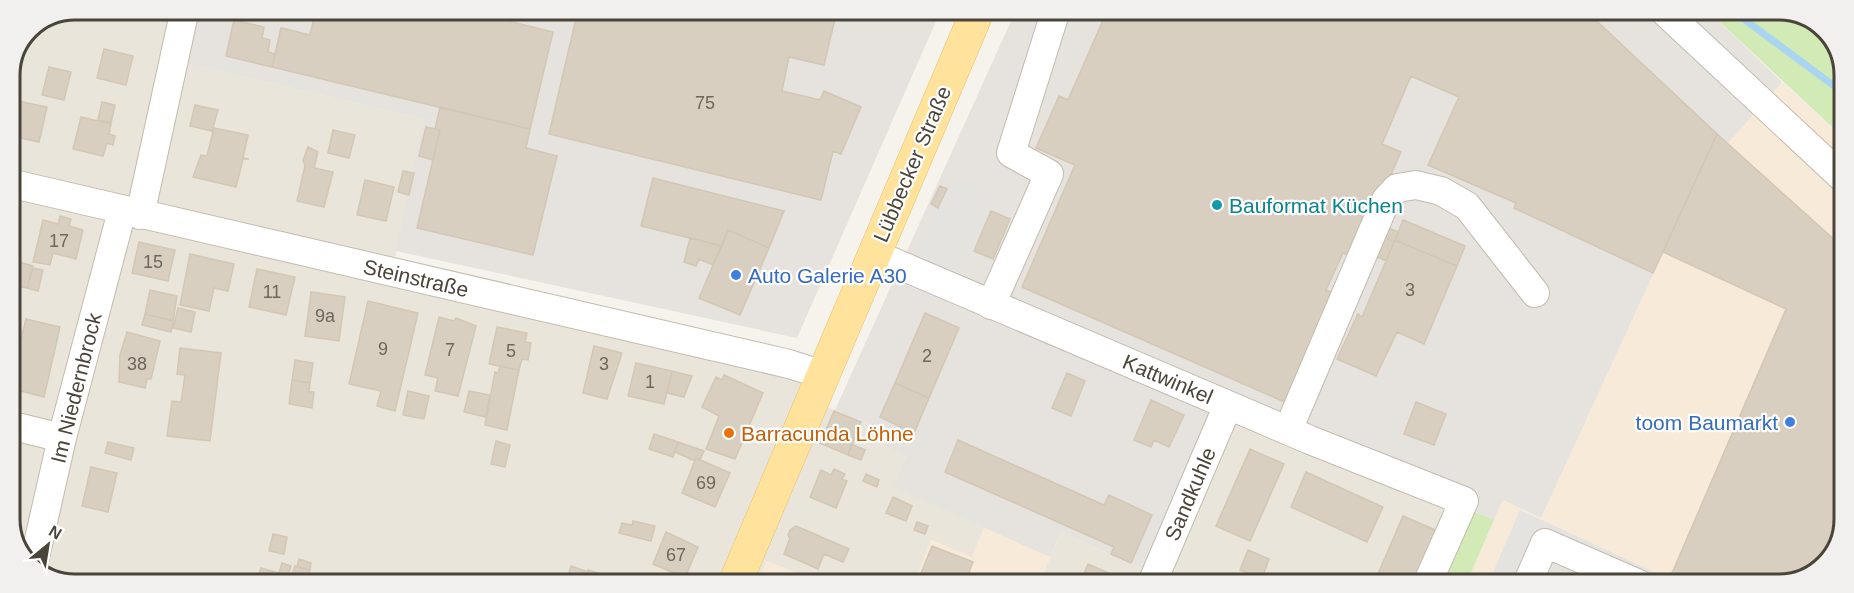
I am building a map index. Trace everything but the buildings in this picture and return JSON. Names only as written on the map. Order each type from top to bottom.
[{"type":"main road","name":"Lübbecker Straße","points":[[739,574],[974,20]]},
{"type":"street","name":"Im Niedernbrock","points":[[35,557],[62,438],[131,213],[182,20]]},
{"type":"street","points":[[991,305],[1050,174],[1011,153],[1053,20]]},
{"type":"street","points":[[1674,20],[1834,170]]},
{"type":"street","points":[[1288,430],[1386,200],[1397,188],[1416,185],[1441,191],[1467,206],[1535,293]]},
{"type":"street","name":"Steinstraße","points":[[20,186],[789,364],[824,375]]},
{"type":"street","name":"Kattwinkel","points":[[874,254],[1228,405],[1464,501],[1431,574]]},
{"type":"street","name":"Sandkuhle","points":[[1156,574],[1228,405]]},
{"type":"street","points":[[20,428],[62,438]]},
{"type":"street","points":[[1531,574],[1545,543],[1616,574]]},
{"type":"shaded area","points":[[191,20],[937,20],[797,338],[396,251],[424,119],[181,62]]},
{"type":"shaded area","points":[[192,20],[182,62],[424,119],[393,269],[827,370],[813,401],[890,433],[906,456],[895,487],[985,526],[972,558],[931,540],[918,574],[799,574],[767,561],[761,574],[75,574],[61,572],[38,560],[24,539],[20,522],[20,75],[21,64],[29,44],[44,29],[64,21]]},
{"type":"shaded area","points":[[1011,20],[1717,20],[1782,82],[1728,143],[1717,135],[1541,518],[1503,500],[1494,520],[1226,398],[1151,573],[1061,532],[1050,557],[894,487],[906,456],[885,446],[890,433],[835,410]]},
{"type":"shaded area","points":[[1782,82],[1834,129],[1834,525],[1829,543],[1821,555],[1807,566],[1797,571],[1779,574],[1470,574],[1503,500],[1541,518],[1717,134],[1728,142]]},
{"type":"shaded area","points":[[954,180],[992,197],[959,274],[918,256]]},
{"type":"shaded area","points":[[1226,398],[1472,501],[1440,574],[1043,574],[1061,532],[1144,570]]},
{"type":"shaded area","points":[[1520,510],[1658,574],[1492,574]]},
{"type":"shaded area","points":[[985,526],[1050,557],[1043,574],[918,574],[931,540],[972,557]]},
{"type":"shaded area","points":[[767,561],[799,574],[761,574]]},
{"type":"green space","points":[[1718,20],[1793,21],[1807,27],[1821,38],[1833,61],[1834,129]]},
{"type":"green space","points":[[1469,509],[1494,520],[1470,574],[1440,574]]},
{"type":"waterway","points":[[1745,20],[1834,86]]},
{"type":"place","name":"Bauformat Küchen","points":[[1217,205]]},
{"type":"place","name":"Auto Galerie A30","points":[[736,275]]},
{"type":"place","name":"toom Baumarkt","points":[[1790,422]]},
{"type":"place","name":"Barracunda Löhne","points":[[729,433]]}]
